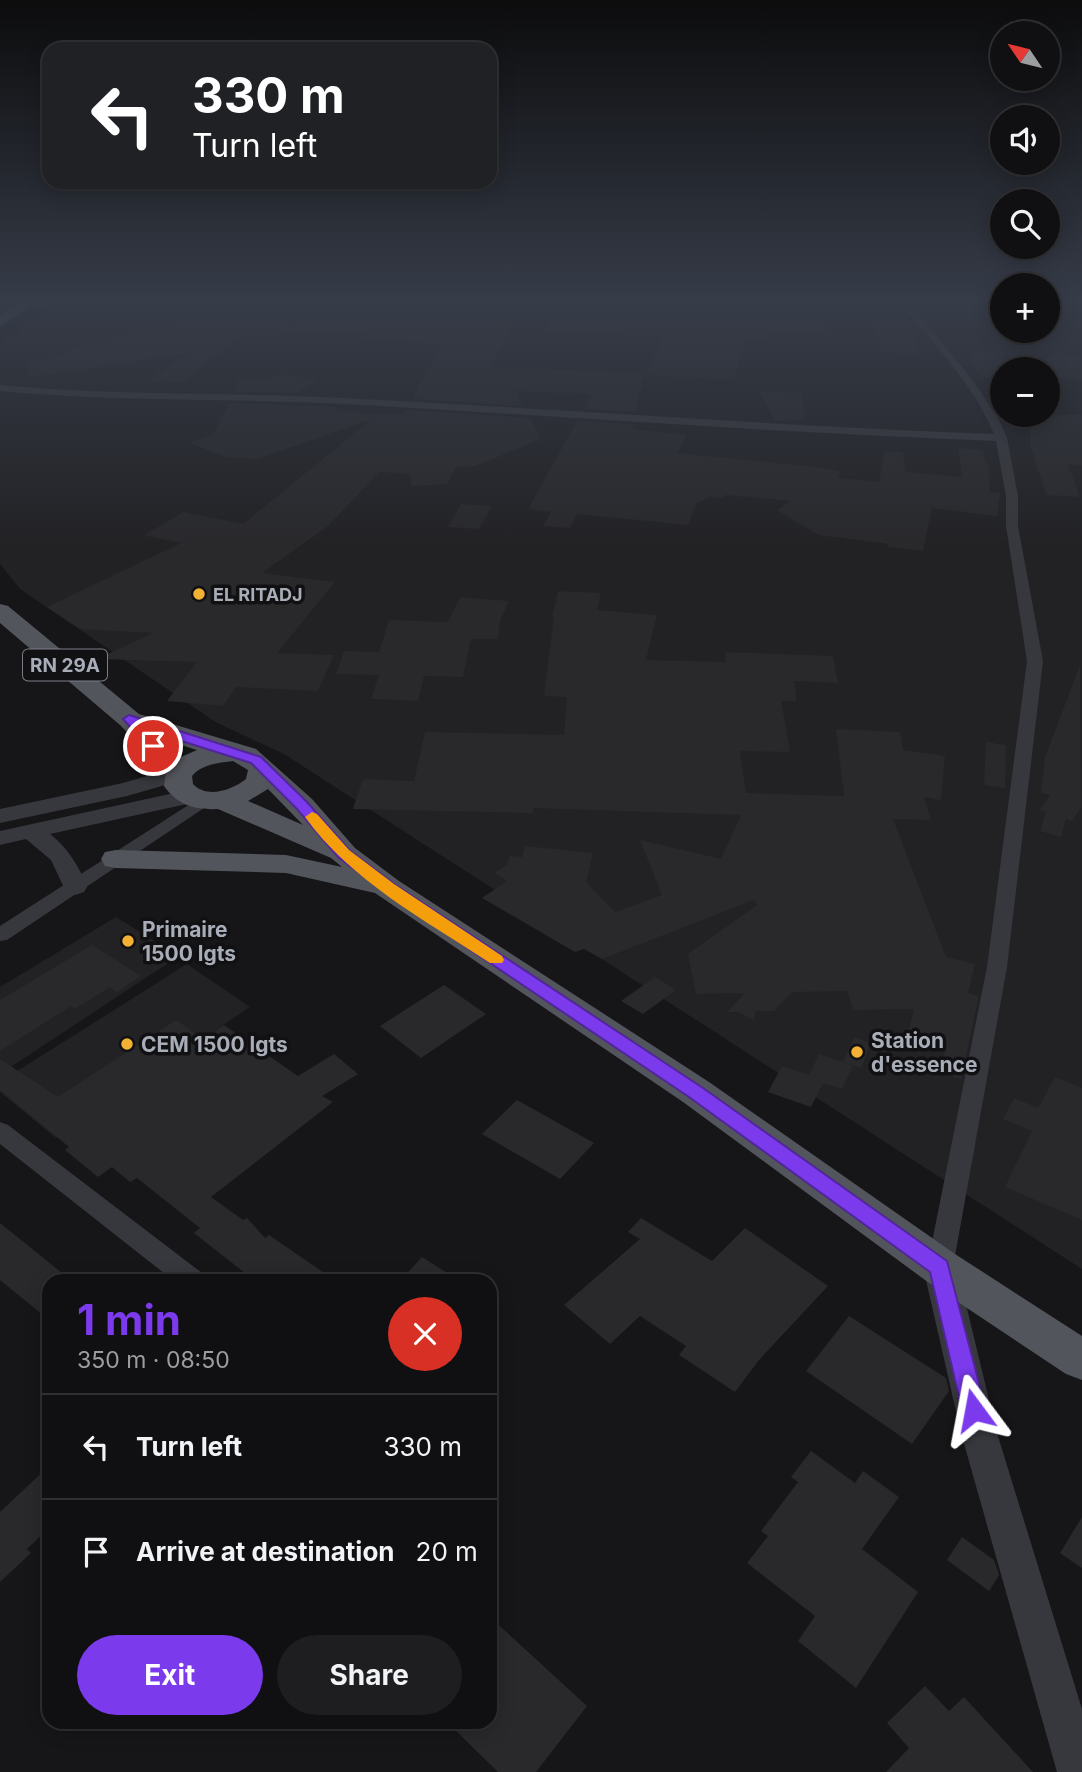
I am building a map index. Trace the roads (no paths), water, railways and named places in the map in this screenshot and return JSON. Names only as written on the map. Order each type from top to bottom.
[{"type":"main road","name":"RN 29A","points":[[0,611],[129,719],[195,788],[344,854]]},
{"type":"main road","name":"RN 29A","points":[[129,719],[233,753]]},
{"type":"main road","points":[[233,753],[246,755],[262,767],[263,775],[259,783],[250,791],[195,788],[203,757],[233,753]]},
{"type":"main road","name":"RN 29A","points":[[262,767],[302,806],[344,854],[388,888],[696,1093],[940,1267],[1082,1360]]},
{"type":"main road","points":[[116,859],[286,864],[388,888]]},
{"type":"street","points":[[967,381],[993,418],[1001,438],[1012,496],[1012,526],[1035,660],[997,967],[940,1267],[979,1433],[1079,1772]]},
{"type":"street","points":[[2,389],[159,398],[343,401],[829,432],[1001,438]]},
{"type":"street","points":[[0,816],[127,789],[195,788]]},
{"type":"street","points":[[0,838],[32,833],[195,788]]},
{"type":"street","points":[[0,935],[116,859],[195,788]]},
{"type":"street","points":[[32,833],[51,844],[66,862],[75,887]]},
{"type":"street","points":[[0,1131],[184,1274]]},
{"type":"place","name":"EL RITADJ","points":[[199,594]]},
{"type":"place","name":"Primaire 1500 lgts","points":[[128,941]]},
{"type":"place","name":"CEM 1500 lgts","points":[[127,1044]]},
{"type":"place","name":"Station d'essence","points":[[857,1052]]}]
